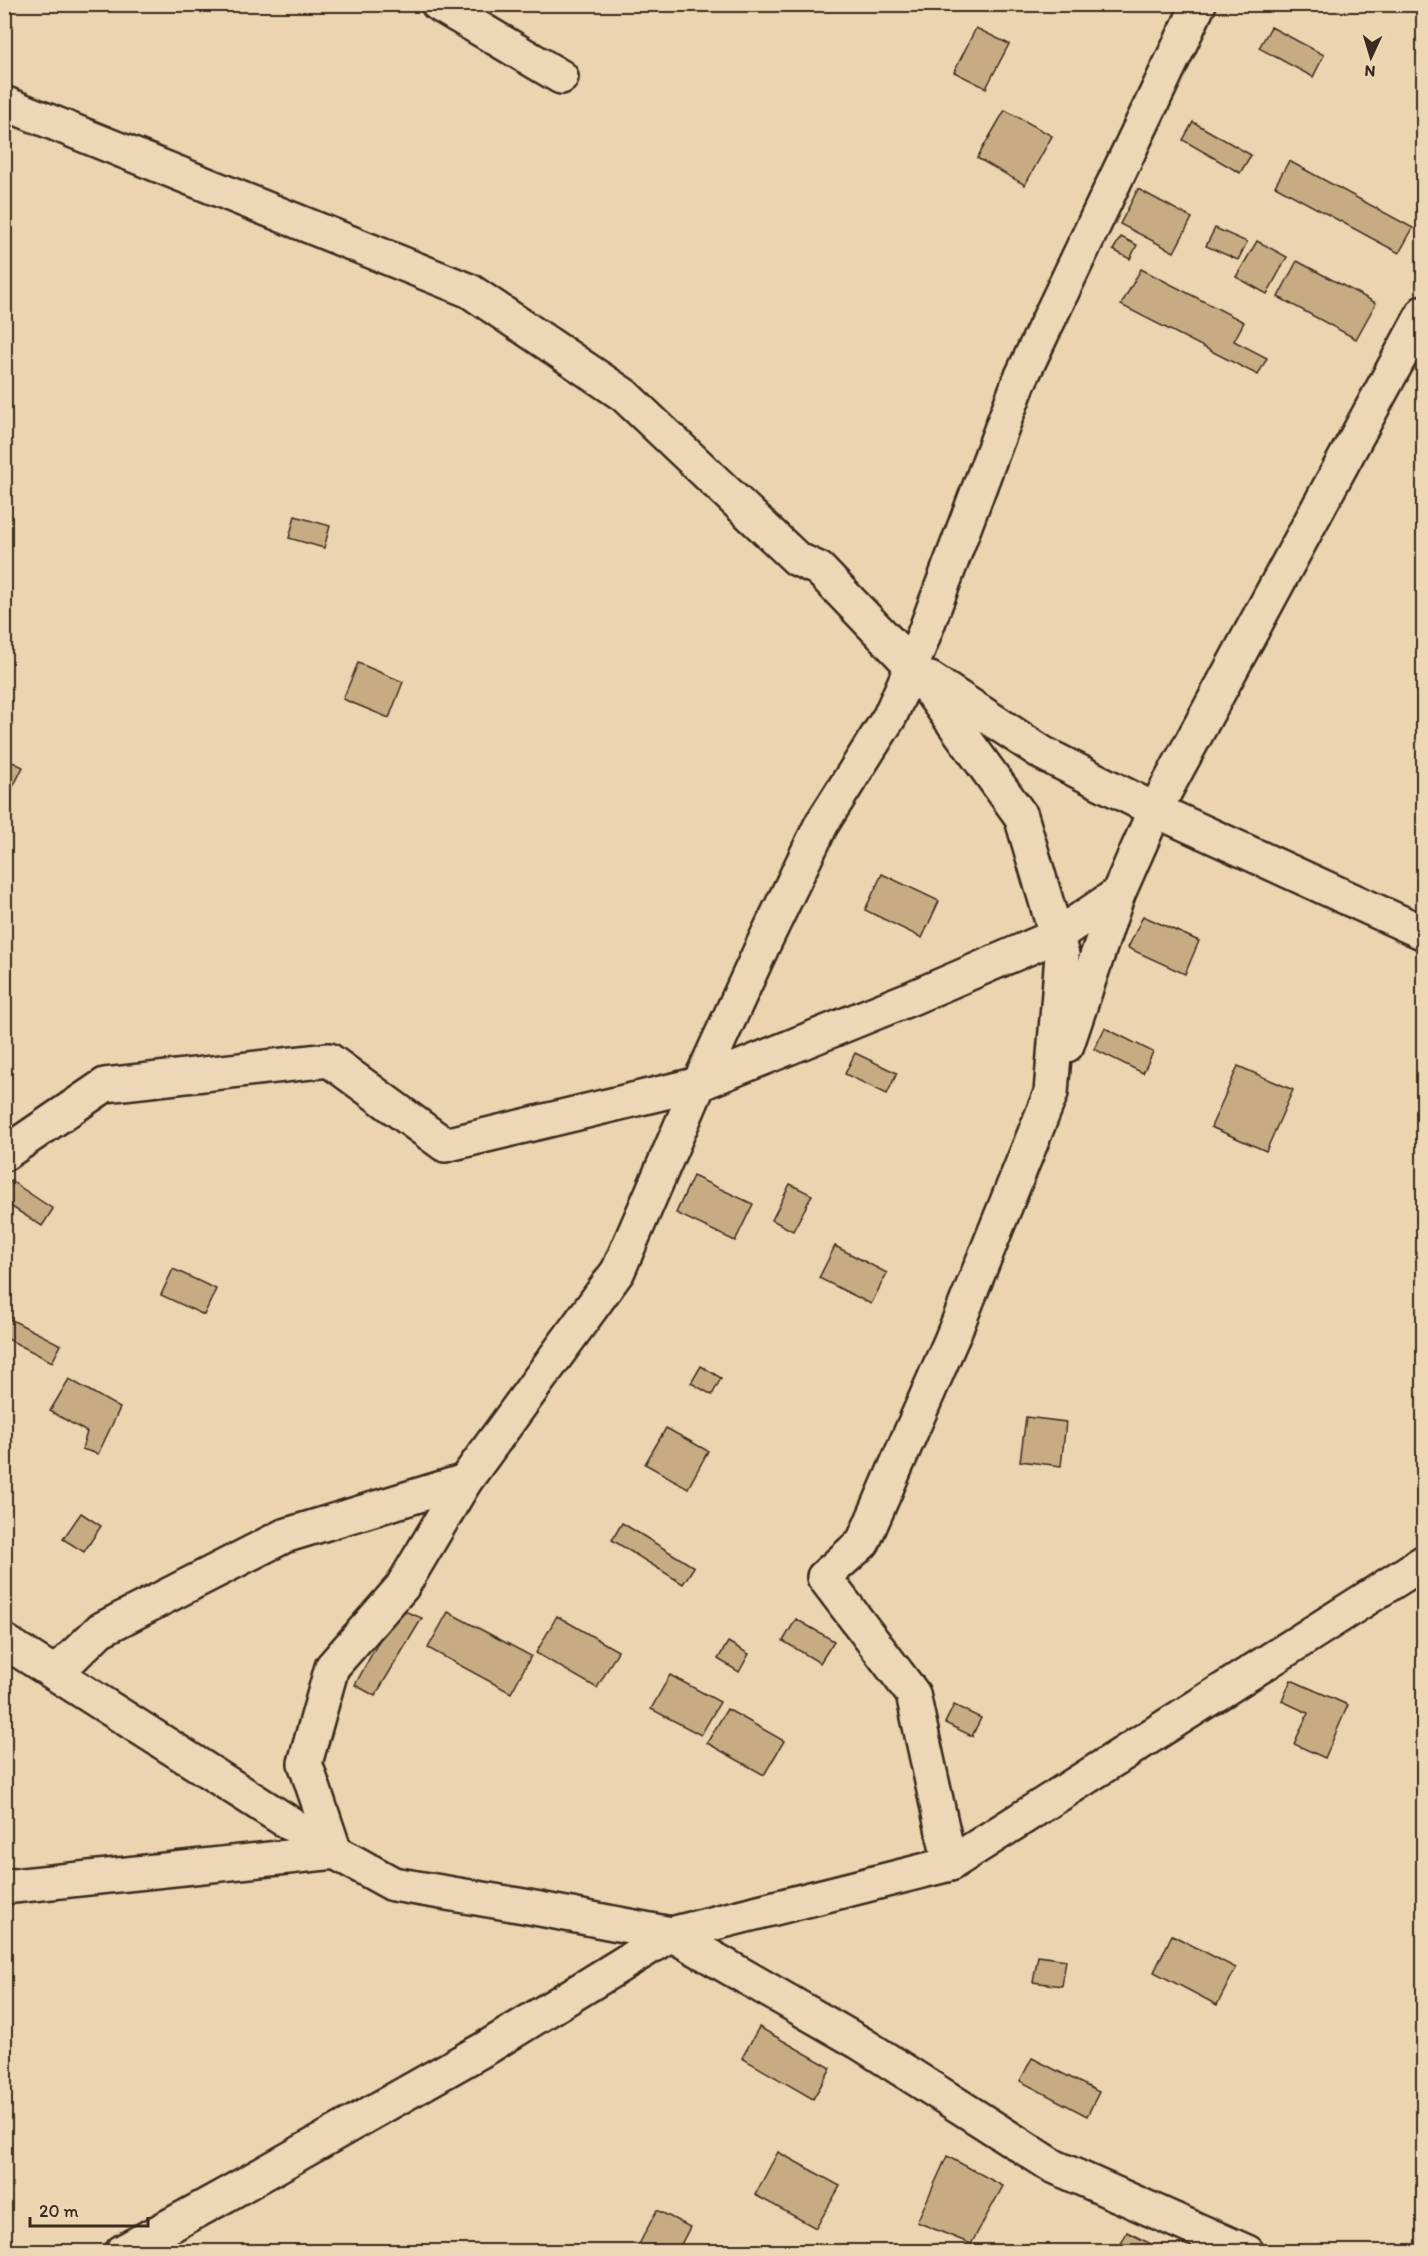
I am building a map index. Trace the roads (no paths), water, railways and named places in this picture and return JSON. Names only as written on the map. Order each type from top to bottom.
[{"type":"street","points":[[438,4],[561,77]]},
{"type":"street","points":[[335,1852],[305,1763],[332,1667],[402,1587],[465,1481],[618,1271],[762,945],[821,825],[890,716],[912,666],[1019,382],[1199,4]]},
{"type":"street","points":[[4,103],[470,291],[624,394],[797,559],[819,570],[912,666],[1021,816],[1062,955],[1051,1093]]},
{"type":"street","points":[[950,1864],[913,1694],[824,1577],[863,1542],[952,1338],[1051,1093],[1118,894],[1155,810],[1424,312]]},
{"type":"street","points":[[912,666],[1044,754],[1155,810],[1424,933]]},
{"type":"street","points":[[4,1154],[105,1085],[329,1060],[445,1145],[699,1084],[914,997],[1056,936],[1118,894]]},
{"type":"street","points":[[56,1673],[100,1630],[284,1536],[465,1481]]},
{"type":"street","points":[[122,2252],[486,2048],[671,1934],[950,1864],[1424,1562]]},
{"type":"street","points":[[4,1641],[335,1852],[393,1884],[671,1934],[862,2044],[1053,2166],[1247,2252]]},
{"type":"street","points":[[4,1887],[335,1852]]}]
